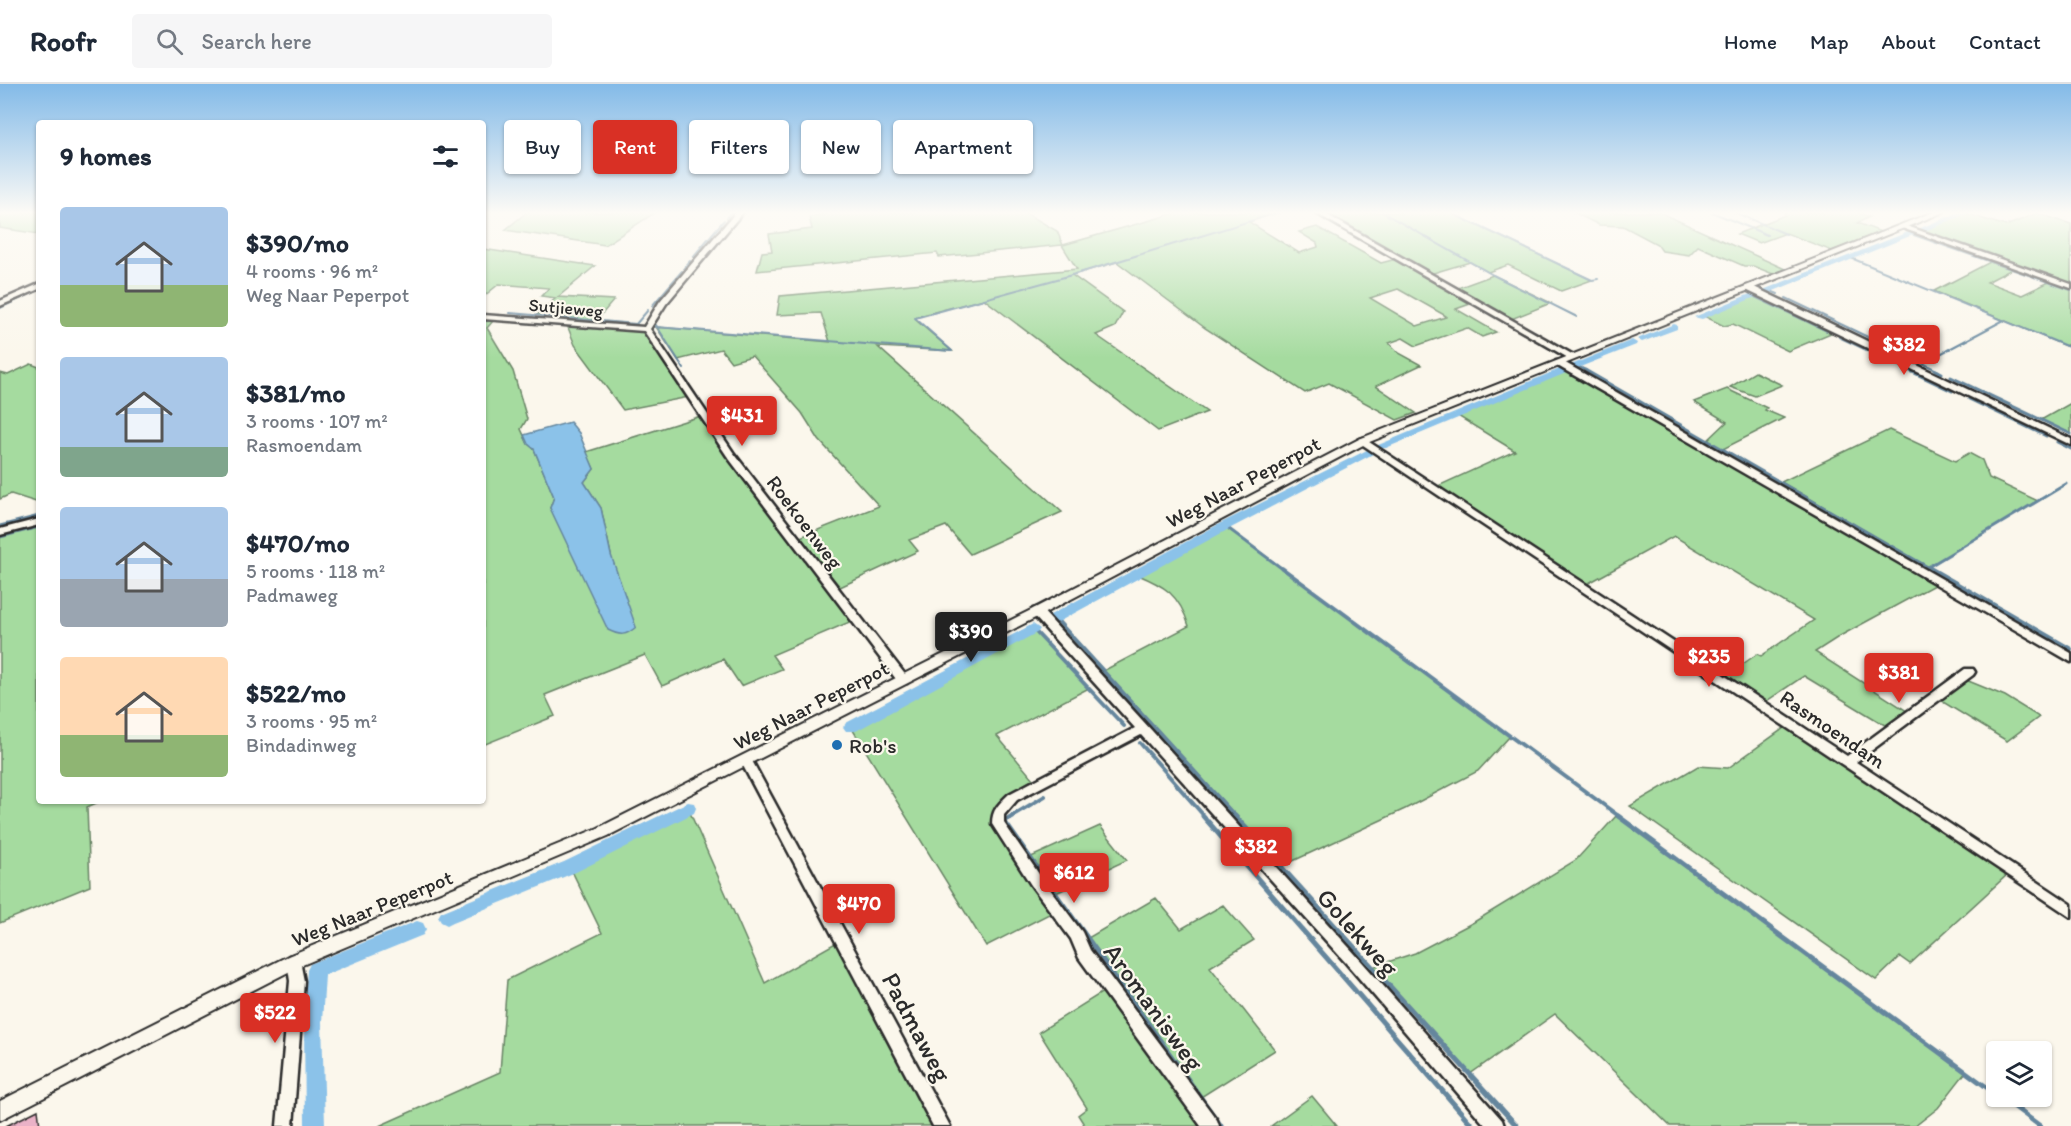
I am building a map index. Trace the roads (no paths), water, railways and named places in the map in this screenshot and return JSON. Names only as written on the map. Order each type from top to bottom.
[{"type":"street","points":[[646,329],[663,303],[699,261]]},
{"type":"street","points":[[1403,261],[1573,357]]},
{"type":"street","name":"Weg Naar Peperpot","points":[[0,1111],[294,961],[593,837],[1037,612],[1363,441],[1819,261]]},
{"type":"street","points":[[1999,261],[2071,286]]},
{"type":"street","points":[[0,304],[36,287]]},
{"type":"street","points":[[1749,288],[2071,442]]},
{"type":"street","name":"Sutjieweg","points":[[486,317],[646,329]]},
{"type":"street","name":"Roekoenweg","points":[[646,329],[730,454],[903,680]]},
{"type":"street","points":[[1559,363],[2071,658]]},
{"type":"street","name":"Rasmoendam","points":[[1363,441],[2071,910]]},
{"type":"street","points":[[0,532],[36,523]]},
{"type":"street","name":"Golekweg","points":[[1037,612],[1351,959],[1497,1126]]},
{"type":"street","points":[[1848,762],[1969,672]]},
{"type":"street","name":"Aromanisweg","points":[[1142,729],[1013,797],[998,814],[998,824],[1036,881],[1077,936],[1084,954],[1211,1126]]},
{"type":"street","name":"Padmaweg","points":[[746,760],[942,1126]]},
{"type":"street","points":[[285,1126],[297,981],[294,961]]},
{"type":"water","points":[[570,422],[579,433],[594,469],[584,482],[601,508],[611,555],[636,627],[626,633],[619,634],[608,630],[550,508],[554,497],[534,449],[528,444],[524,435]]},
{"type":"waterway","points":[[684,268],[690,261]]},
{"type":"waterway","points":[[952,351],[915,318],[1120,261]]},
{"type":"waterway","points":[[1468,261],[1577,317]]},
{"type":"waterway","points":[[1551,261],[1592,280],[1598,279]]},
{"type":"waterway","points":[[1768,290],[1843,261]]},
{"type":"waterway","points":[[1857,261],[2003,320]]},
{"type":"waterway","points":[[1987,261],[2071,290]]},
{"type":"waterway","points":[[652,306],[682,271]]},
{"type":"waterway","points":[[28,289],[36,285]]},
{"type":"waterway","points":[[1768,290],[1778,294]]},
{"type":"waterway","points":[[0,308],[36,291]]},
{"type":"waterway","points":[[1753,296],[1827,331]]},
{"type":"waterway","points":[[1699,317],[1753,296]]},
{"type":"waterway","points":[[1786,298],[1939,371]]},
{"type":"waterway","points":[[510,313],[636,324],[648,310]]},
{"type":"waterway","points":[[1923,363],[2003,320]]},
{"type":"waterway","points":[[2003,320],[2071,348]]},
{"type":"waterway","points":[[486,321],[493,321]]},
{"type":"waterway","points":[[657,327],[951,351]]},
{"type":"waterway","points":[[657,327],[684,369]]},
{"type":"waterway","points":[[1642,339],[1674,327]]},
{"type":"waterway","points":[[1839,337],[1911,371]]},
{"type":"waterway","points":[[1576,365],[1632,343]]},
{"type":"waterway","points":[[1576,365],[1587,371]]},
{"type":"waterway","points":[[1585,370],[1933,570]]},
{"type":"waterway","points":[[1908,370],[1952,391]]},
{"type":"waterway","points":[[1936,370],[1942,373]]},
{"type":"waterway","points":[[1382,446],[1562,371]]},
{"type":"waterway","points":[[1951,377],[2071,434]]},
{"type":"waterway","points":[[1969,399],[2046,436]]},
{"type":"waterway","points":[[2057,442],[2071,449]]},
{"type":"waterway","points":[[1055,618],[1225,526],[1369,452]]},
{"type":"waterway","points":[[1928,567],[2066,484]]},
{"type":"waterway","points":[[0,526],[36,517]]},
{"type":"waterway","points":[[1225,526],[1284,570]]},
{"type":"waterway","points":[[0,537],[36,528]]},
{"type":"waterway","points":[[1282,568],[1620,817]]},
{"type":"waterway","points":[[1930,568],[2071,649]]},
{"type":"waterway","points":[[1055,618],[1236,817]]},
{"type":"waterway","points":[[1033,629],[1124,726]]},
{"type":"waterway","points":[[851,727],[1033,629]]},
{"type":"waterway","points":[[1140,743],[1205,817]]},
{"type":"waterway","points":[[1010,817],[1045,796]]},
{"type":"waterway","points":[[447,917],[570,867],[688,808]]},
{"type":"waterway","points":[[1013,816],[1004,821],[1221,1126]]},
{"type":"waterway","points":[[1203,816],[1473,1126]]},
{"type":"waterway","points":[[1235,816],[1517,1126]]},
{"type":"waterway","points":[[1618,816],[1986,1087]]},
{"type":"waterway","points":[[315,1126],[313,1022],[316,970],[417,929]]},
{"type":"waterway","points":[[2015,1107],[2040,1126]]},
{"type":"place","name":"Rob's","points":[[837,745]]}]
